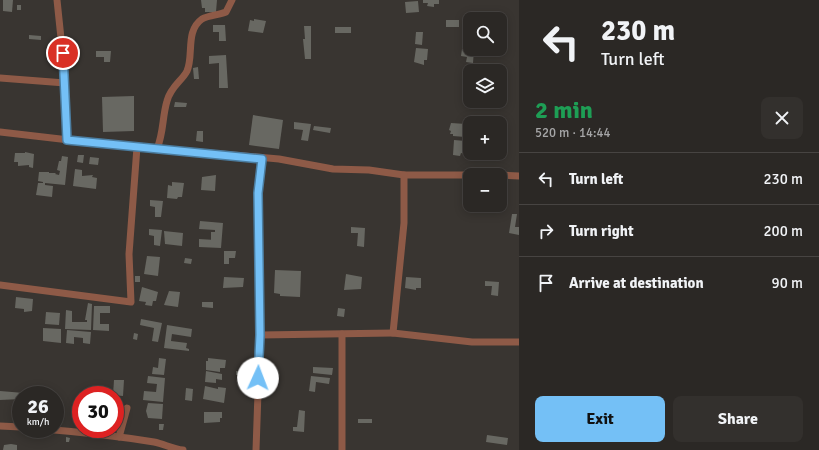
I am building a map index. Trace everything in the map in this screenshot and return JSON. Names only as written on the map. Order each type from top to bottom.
[{"type":"street","points":[[58,0],[67,140]]},
{"type":"street","points":[[157,149],[163,135],[167,101],[174,84],[186,71],[190,41],[196,25],[203,19],[226,12],[232,0]]},
{"type":"street","points":[[0,78],[64,82]]},
{"type":"street","points":[[0,132],[157,149],[262,159],[279,159],[333,169],[369,170],[404,175],[463,175]]},
{"type":"street","points":[[0,285],[131,302],[129,254],[137,147]]},
{"type":"street","points":[[256,450],[260,335],[258,193],[262,159]]},
{"type":"street","points":[[393,333],[404,223],[404,175]]},
{"type":"street","points":[[507,175],[519,176]]},
{"type":"street","points":[[260,335],[393,333],[472,342],[519,342]]},
{"type":"street","points":[[342,334],[342,450]]},
{"type":"street","points":[[124,419],[127,408]]},
{"type":"street","points":[[0,426],[12,427]]},
{"type":"street","points":[[124,438],[158,443],[172,449],[183,450]]},
{"type":"building","points":[[3,0],[13,0],[12,12],[3,11]]},
{"type":"building","points":[[201,0],[217,0],[216,12],[205,12],[205,8],[202,8]]},
{"type":"building","points":[[423,0],[439,0],[439,4],[434,4],[434,7],[427,6],[428,3],[423,3]]},
{"type":"building","points":[[418,1],[419,12],[406,13],[405,2]]},
{"type":"building","points":[[17,5],[21,5],[21,10],[17,10]]},
{"type":"building","points":[[254,19],[266,21],[263,33],[248,31],[250,20],[254,21]]},
{"type":"building","points":[[446,20],[459,20],[459,27],[446,27]]},
{"type":"building","points":[[213,25],[225,25],[226,41],[219,41],[219,32],[213,32]]},
{"type":"building","points":[[304,26],[311,26],[311,59],[305,59],[303,39],[305,39]]},
{"type":"building","points":[[335,27],[351,27],[351,33],[335,33]]},
{"type":"building","points":[[416,32],[423,32],[422,45],[415,44]]},
{"type":"building","points":[[29,35],[41,36],[41,40],[29,39]]},
{"type":"building","points":[[416,48],[428,49],[427,60],[424,60],[424,65],[414,62]]},
{"type":"building","points":[[463,49],[463,56],[474,56],[473,63],[466,62],[467,57],[461,56]]},
{"type":"building","points":[[96,51],[111,51],[110,62],[104,62],[104,57],[96,57]]},
{"type":"building","points":[[226,55],[228,88],[219,88],[219,63],[209,64],[209,56]]},
{"type":"building","points":[[198,67],[199,79],[194,79],[193,68]]},
{"type":"building","points":[[134,96],[134,131],[103,132],[102,97]]},
{"type":"building","points":[[175,102],[187,103],[186,107],[174,107]]},
{"type":"building","points":[[253,115],[283,120],[279,149],[249,145]]},
{"type":"building","points":[[294,122],[311,124],[308,141],[301,140],[303,130],[294,129]]},
{"type":"building","points":[[451,123],[463,124],[463,137],[453,136],[453,134],[450,134],[451,131],[449,130]]},
{"type":"building","points":[[314,126],[331,128],[330,133],[313,130]]},
{"type":"building","points":[[197,131],[203,131],[203,142],[196,141]]},
{"type":"building","points":[[454,140],[463,141],[463,154],[461,153],[460,156],[453,155]]},
{"type":"building","points":[[25,152],[34,154],[33,168],[29,167],[29,165],[18,166],[18,162],[14,162],[15,153]]},
{"type":"building","points":[[78,155],[84,155],[83,163],[77,162]]},
{"type":"building","points":[[62,156],[68,157],[65,185],[45,183],[45,185],[53,186],[52,197],[36,195],[38,183],[43,183],[38,181],[39,172],[56,173],[55,174],[59,175],[60,171],[57,170]]},
{"type":"building","points":[[90,157],[99,158],[98,165],[89,164]]},
{"type":"building","points":[[75,169],[82,170],[82,176],[93,175],[92,177],[97,178],[96,189],[73,186]]},
{"type":"building","points":[[216,175],[215,191],[201,190],[202,177]]},
{"type":"building","points":[[172,182],[184,183],[182,197],[178,197],[177,199],[167,198],[168,185],[172,186]]},
{"type":"building","points":[[150,200],[163,201],[161,217],[155,217],[155,207],[150,206]]},
{"type":"building","points":[[512,214],[517,214],[515,227],[519,227],[519,235],[509,233]]},
{"type":"building","points":[[200,221],[223,223],[221,248],[199,247],[199,239],[211,240],[211,232],[215,232],[215,230],[199,229]]},
{"type":"building","points":[[351,227],[365,228],[364,247],[357,246],[358,233],[351,233]]},
{"type":"building","points":[[149,229],[162,230],[160,246],[154,245],[154,236],[149,235]]},
{"type":"building","points":[[164,231],[183,233],[182,246],[165,244]]},
{"type":"building","points":[[224,251],[236,251],[235,258],[229,258],[229,264],[224,264]]},
{"type":"building","points":[[147,256],[160,257],[158,276],[144,274]]},
{"type":"building","points":[[185,258],[192,259],[191,264],[184,263]]},
{"type":"building","points":[[275,270],[301,271],[300,297],[280,296],[280,294],[274,293]]},
{"type":"building","points":[[346,274],[362,277],[361,289],[344,290]]},
{"type":"building","points":[[135,276],[140,276],[140,282],[135,282]]},
{"type":"building","points":[[224,277],[244,278],[243,287],[223,288]]},
{"type":"building","points":[[406,277],[421,278],[421,288],[416,288],[416,290],[405,288]]},
{"type":"building","points":[[485,281],[499,282],[498,296],[491,295],[492,286],[485,286]]},
{"type":"building","points":[[142,287],[158,292],[156,301],[153,301],[152,306],[145,305],[146,302],[139,301]]},
{"type":"building","points":[[169,291],[180,292],[178,307],[164,305]]},
{"type":"building","points":[[16,297],[33,299],[32,311],[24,312],[24,309],[15,308]]},
{"type":"building","points":[[202,302],[213,302],[213,308],[202,307]]},
{"type":"building","points":[[88,303],[92,304],[91,330],[65,329],[66,310],[72,311],[72,322],[87,322],[87,320],[85,320]]},
{"type":"building","points":[[94,306],[110,306],[110,313],[100,313],[100,324],[109,324],[109,331],[93,330]]},
{"type":"building","points":[[338,308],[345,309],[344,317],[337,316]]},
{"type":"building","points":[[46,312],[60,313],[59,325],[45,324]]},
{"type":"building","points":[[141,319],[162,323],[158,342],[152,341],[154,328],[140,325]]},
{"type":"building","points":[[167,325],[192,329],[191,337],[172,334],[171,341],[187,343],[186,348],[189,349],[189,351],[164,348]]},
{"type":"building","points":[[43,328],[61,329],[61,343],[43,341]]},
{"type":"building","points":[[67,330],[91,332],[90,344],[83,343],[83,338],[74,337],[74,344],[66,343]]},
{"type":"building","points":[[134,333],[138,334],[137,340],[133,339]]},
{"type":"building","points":[[159,358],[166,359],[164,375],[152,374],[153,367],[158,368]]},
{"type":"building","points":[[208,358],[226,360],[225,368],[220,368],[220,372],[206,370],[206,361],[208,361]]},
{"type":"building","points":[[313,367],[333,368],[332,375],[313,373]]},
{"type":"building","points":[[206,371],[222,374],[222,380],[216,379],[216,383],[205,382]]},
{"type":"building","points":[[236,371],[242,371],[241,375],[236,375]]},
{"type":"building","points":[[148,376],[165,378],[163,402],[143,400],[144,391],[156,392],[157,384],[147,383]]},
{"type":"building","points":[[311,376],[330,378],[329,384],[316,382],[315,392],[309,391]]},
{"type":"building","points":[[114,380],[124,380],[124,386],[114,386]]},
{"type":"building","points":[[205,386],[218,389],[218,387],[226,388],[224,403],[203,399]]},
{"type":"building","points":[[186,388],[193,389],[192,401],[185,400]]},
{"type":"building","points":[[0,391],[12,392],[12,399],[0,400]]},
{"type":"building","points":[[148,403],[163,404],[162,419],[148,418],[146,411]]},
{"type":"building","points":[[299,410],[305,411],[304,432],[293,431],[293,427],[297,427]]},
{"type":"building","points":[[204,412],[222,412],[222,418],[220,418],[220,422],[204,423]]},
{"type":"building","points":[[358,419],[372,419],[372,423],[358,423]]},
{"type":"building","points":[[159,424],[164,424],[163,430],[159,430]]},
{"type":"building","points":[[487,435],[508,438],[507,445],[486,442]]},
{"type":"building","points":[[66,437],[70,438],[69,442],[66,442]]},
{"type":"building","points":[[4,445],[17,445],[17,450],[3,450]]},
{"type":"route","points":[[63,53],[67,140],[95,144],[262,159],[258,179],[260,335],[258,378]]}]
